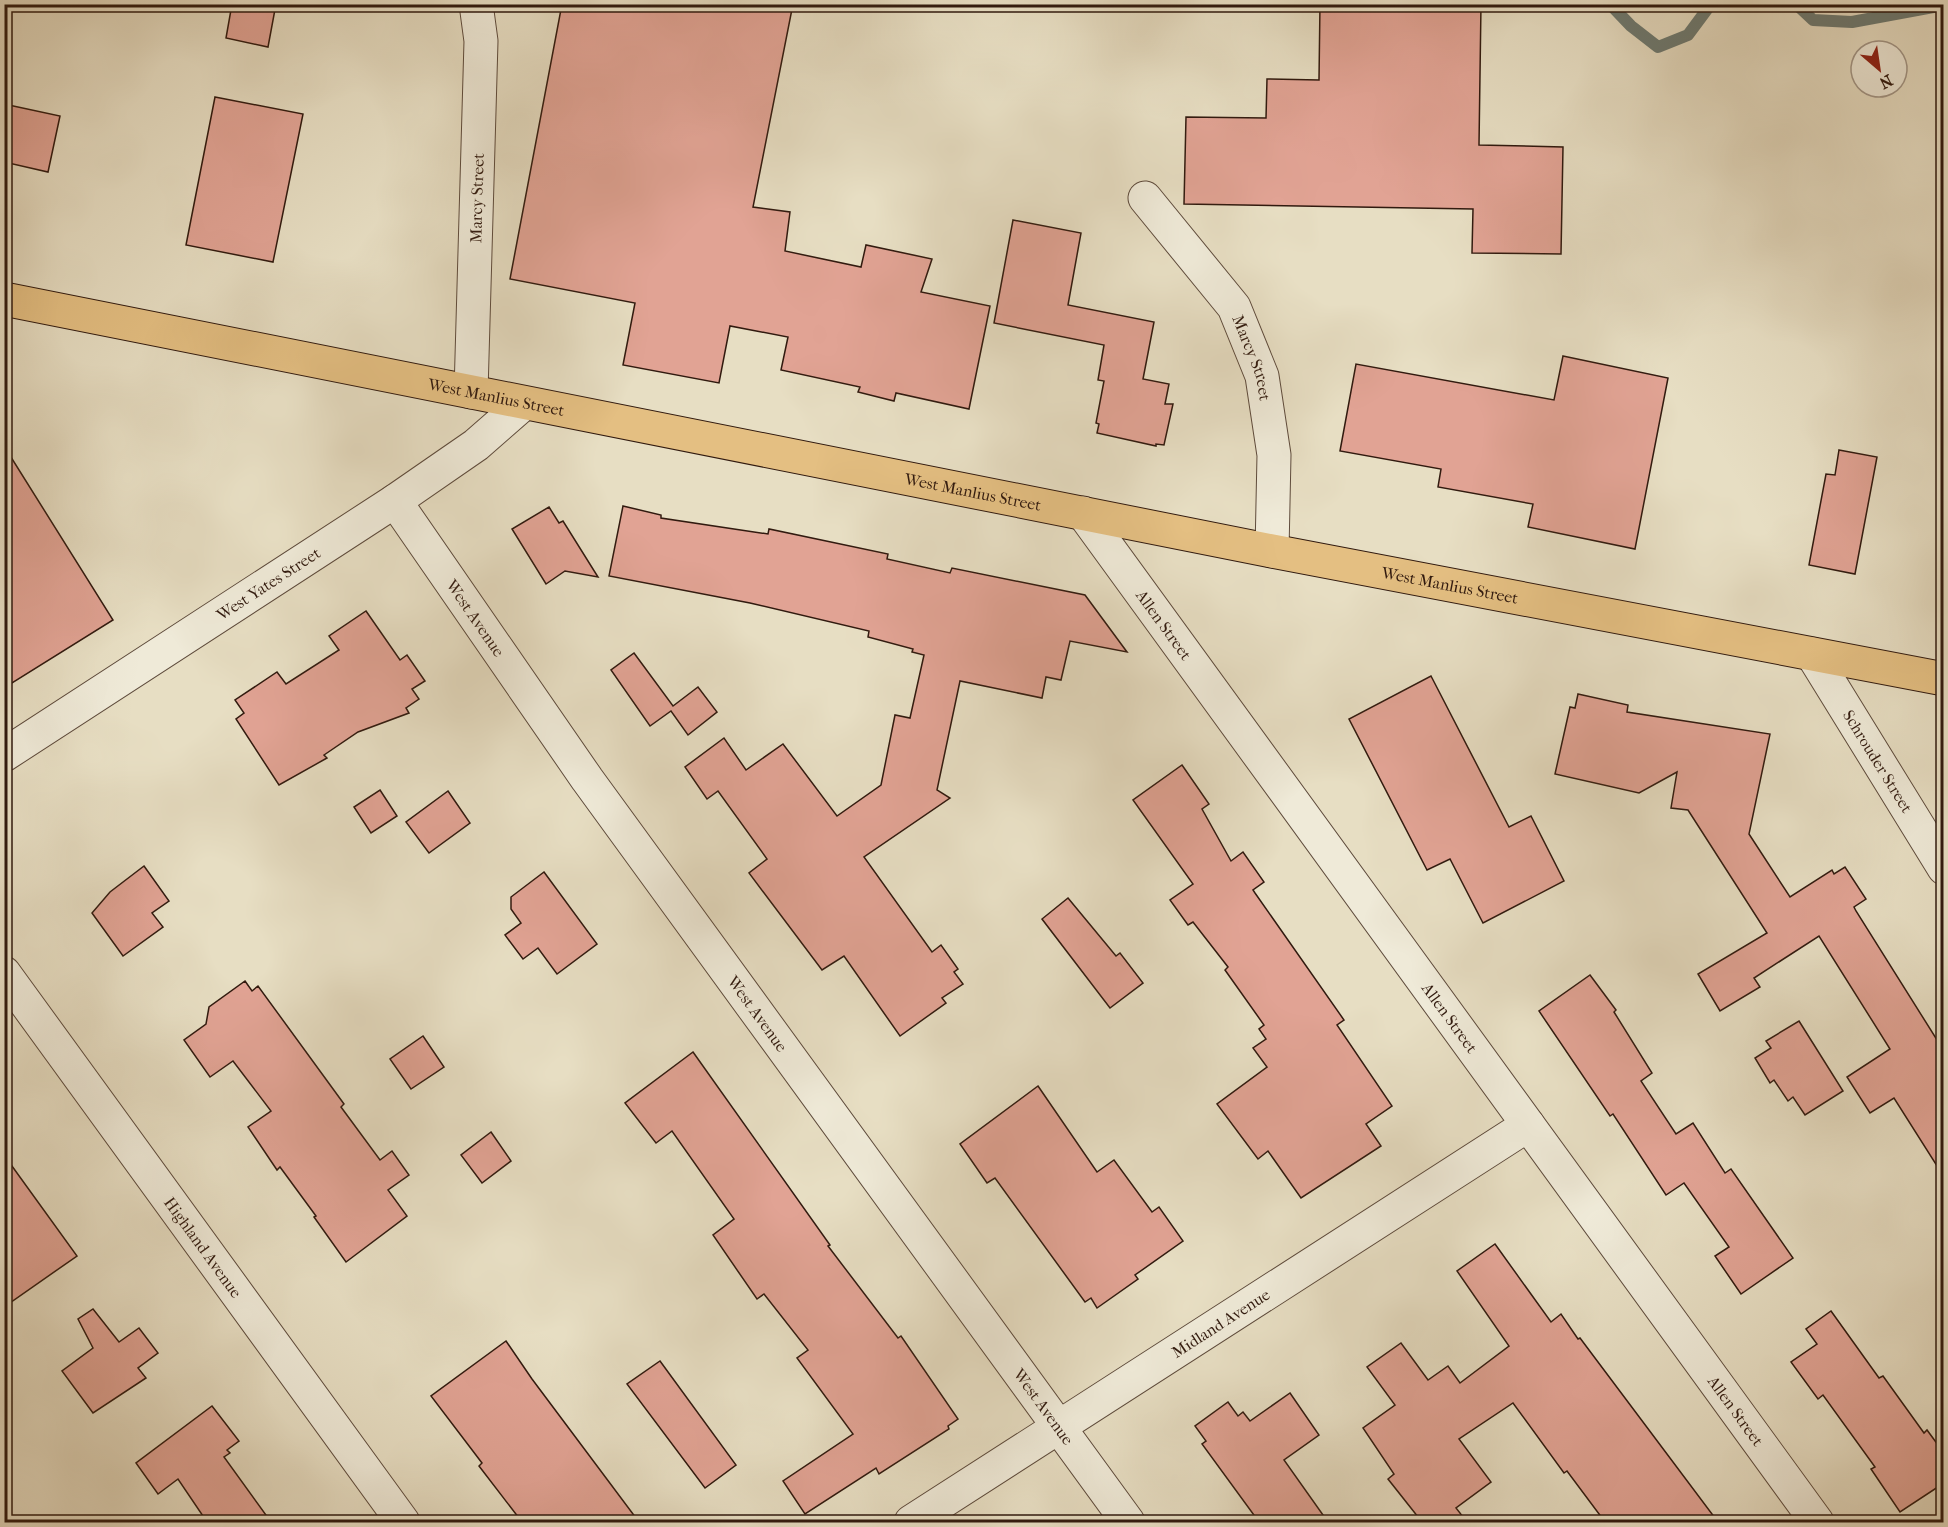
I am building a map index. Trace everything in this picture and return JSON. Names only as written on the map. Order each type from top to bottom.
[{"type":"main road","name":"West Manlius Street","points":[[4,299],[1272,551],[1944,679]]},
{"type":"street","name":"Marcy Street","points":[[471,392],[481,41],[476,4]]},
{"type":"street","name":"Marcy Street","points":[[1145,198],[1234,307],[1262,376],[1274,455],[1272,551]]},
{"type":"street","name":"West Yates Street","points":[[4,755],[395,501],[476,445],[524,403]]},
{"type":"street","name":"West Avenue","points":[[395,501],[587,779],[1128,1522]]},
{"type":"street","name":"Allen Street","points":[[1083,513],[1817,1522]]},
{"type":"street","name":"Schrouder Street","points":[[1812,654],[1944,868]]},
{"type":"street","name":"Highland Avenue","points":[[4,973],[403,1522]]},
{"type":"street","name":"Midland Avenue","points":[[911,1522],[1528,1125]]},
{"type":"building","points":[[232,4],[276,4],[268,47],[226,38]]},
{"type":"building","points":[[562,4],[793,4],[753,207],[790,212],[785,251],[861,267],[866,245],[932,259],[921,292],[990,306],[969,409],[896,393],[894,401],[858,392],[860,387],[781,370],[788,337],[730,326],[719,383],[623,365],[635,303],[510,279]]},
{"type":"building","points":[[1320,4],[1481,4],[1479,145],[1563,147],[1561,254],[1472,253],[1473,209],[1184,204],[1186,117],[1266,118],[1267,79],[1319,80]]},
{"type":"building","points":[[215,97],[303,114],[273,262],[186,245]]},
{"type":"building","points":[[4,104],[60,116],[48,172],[4,162]]},
{"type":"building","points":[[1013,220],[1081,233],[1068,305],[1154,322],[1143,379],[1169,384],[1165,404],[1173,404],[1164,445],[1156,444],[1156,446],[1097,433],[1099,424],[1096,423],[1104,381],[1098,380],[1104,345],[994,323]]},
{"type":"building","points":[[1563,356],[1668,378],[1635,549],[1528,527],[1533,504],[1438,487],[1441,469],[1340,451],[1356,364],[1554,400]]},
{"type":"building","points":[[4,446],[113,620],[4,688]]},
{"type":"building","points":[[1839,450],[1877,457],[1855,574],[1809,565],[1826,474],[1835,475]]},
{"type":"building","points":[[623,506],[661,515],[661,518],[768,534],[769,529],[888,554],[887,559],[950,573],[952,568],[1085,595],[1127,652],[1070,641],[1061,680],[1046,677],[1042,698],[960,681],[937,790],[950,798],[864,857],[932,952],[941,945],[958,969],[954,972],[963,984],[942,998],[946,1003],[900,1036],[844,956],[822,970],[749,873],[767,859],[718,791],[707,799],[685,767],[724,738],[746,770],[783,744],[837,816],[881,785],[895,715],[910,718],[924,655],[912,652],[913,649],[868,637],[869,631],[750,603],[609,576]]},
{"type":"building","points":[[549,507],[559,523],[563,521],[598,577],[565,571],[546,584],[512,529]]},
{"type":"building","points":[[366,611],[400,660],[407,655],[425,681],[412,689],[419,699],[406,708],[409,713],[358,732],[324,755],[327,758],[279,785],[236,719],[244,713],[235,700],[277,672],[286,684],[339,650],[329,636]]},
{"type":"building","points":[[634,653],[673,706],[698,687],[717,712],[688,735],[671,711],[650,726],[611,670]]},
{"type":"building","points":[[1431,676],[1509,827],[1531,816],[1564,881],[1483,923],[1450,859],[1427,870],[1349,719]]},
{"type":"building","points":[[1578,694],[1628,705],[1627,712],[1770,734],[1749,834],[1790,897],[1832,870],[1834,874],[1845,867],[1866,899],[1854,907],[1856,911],[1944,1051],[1944,1177],[1894,1098],[1870,1113],[1847,1077],[1890,1049],[1819,936],[1754,978],[1760,987],[1720,1011],[1698,974],[1767,933],[1688,810],[1671,808],[1677,772],[1639,793],[1555,774],[1570,707],[1575,708]]},
{"type":"building","points":[[1182,765],[1209,804],[1202,809],[1231,861],[1243,852],[1264,882],[1253,890],[1344,1020],[1337,1025],[1392,1106],[1366,1124],[1381,1146],[1301,1198],[1268,1151],[1258,1159],[1217,1104],[1267,1067],[1253,1048],[1266,1039],[1259,1029],[1264,1025],[1225,970],[1228,967],[1193,922],[1188,925],[1170,900],[1193,884],[1133,800]]},
{"type":"building","points":[[380,790],[397,816],[371,833],[354,807]]},
{"type":"building","points":[[448,791],[470,823],[429,853],[406,822]]},
{"type":"building","points":[[144,866],[169,901],[152,913],[163,927],[123,956],[92,913],[110,892]]},
{"type":"building","points":[[544,872],[597,944],[557,974],[538,948],[523,959],[505,935],[521,923],[511,909],[511,897]]},
{"type":"building","points":[[1068,898],[1116,956],[1120,953],[1143,983],[1110,1008],[1042,919]]},
{"type":"building","points":[[1590,975],[1616,1010],[1614,1012],[1652,1073],[1641,1081],[1676,1134],[1693,1123],[1725,1173],[1731,1169],[1793,1258],[1741,1294],[1715,1256],[1729,1247],[1684,1183],[1666,1195],[1613,1114],[1610,1116],[1539,1011]]},
{"type":"building","points":[[245,981],[252,991],[258,986],[344,1104],[341,1107],[380,1160],[392,1151],[409,1175],[388,1190],[407,1216],[346,1262],[314,1217],[316,1216],[280,1167],[277,1170],[248,1127],[271,1111],[233,1061],[210,1077],[184,1040],[206,1024],[209,1007]]},
{"type":"building","points":[[1799,1021],[1843,1091],[1805,1115],[1793,1097],[1788,1101],[1774,1080],[1770,1083],[1755,1058],[1771,1048],[1766,1041]]},
{"type":"building","points":[[423,1036],[444,1067],[411,1089],[390,1059]]},
{"type":"building","points":[[693,1052],[830,1245],[828,1246],[898,1338],[901,1336],[958,1419],[948,1426],[949,1429],[879,1474],[876,1468],[805,1514],[783,1481],[853,1434],[797,1358],[808,1350],[764,1294],[757,1299],[713,1235],[734,1219],[672,1131],[656,1143],[625,1103]]},
{"type":"building","points":[[1038,1086],[1097,1172],[1114,1160],[1152,1212],[1159,1207],[1183,1241],[1135,1275],[1138,1279],[1097,1308],[1091,1298],[1085,1302],[995,1178],[987,1183],[960,1144]]},
{"type":"building","points":[[491,1132],[511,1161],[482,1183],[461,1155]]},
{"type":"building","points":[[4,1155],[77,1256],[4,1307]]},
{"type":"building","points":[[1495,1244],[1551,1322],[1561,1314],[1718,1522],[1605,1522],[1567,1471],[1564,1473],[1513,1403],[1459,1439],[1491,1482],[1456,1508],[1467,1522],[1422,1522],[1388,1479],[1394,1474],[1363,1428],[1395,1405],[1367,1367],[1401,1343],[1428,1380],[1448,1366],[1460,1383],[1509,1346],[1457,1271]]},
{"type":"building","points":[[93,1309],[119,1342],[139,1328],[158,1353],[138,1368],[146,1378],[93,1413],[62,1371],[93,1348],[78,1319]]},
{"type":"building","points":[[1831,1311],[1879,1378],[1883,1376],[1924,1433],[1927,1430],[1944,1453],[1944,1483],[1900,1512],[1871,1469],[1875,1467],[1823,1395],[1818,1399],[1791,1362],[1817,1344],[1806,1329]]},
{"type":"building","points":[[506,1341],[639,1522],[522,1522],[479,1466],[482,1463],[431,1396]]},
{"type":"building","points":[[660,1361],[736,1465],[705,1488],[627,1384]]},
{"type":"building","points":[[1290,1393],[1319,1435],[1284,1460],[1328,1522],[1259,1522],[1202,1444],[1206,1441],[1195,1426],[1228,1402],[1238,1416],[1243,1412],[1250,1421]]},
{"type":"building","points":[[212,1406],[239,1441],[227,1450],[230,1453],[224,1457],[271,1522],[207,1522],[178,1479],[158,1494],[136,1463]]},
{"type":"waterway","points":[[1610,4],[1631,26],[1658,47],[1688,35],[1711,4]]},
{"type":"waterway","points":[[1796,4],[1813,20],[1852,22],[1944,5]]}]
